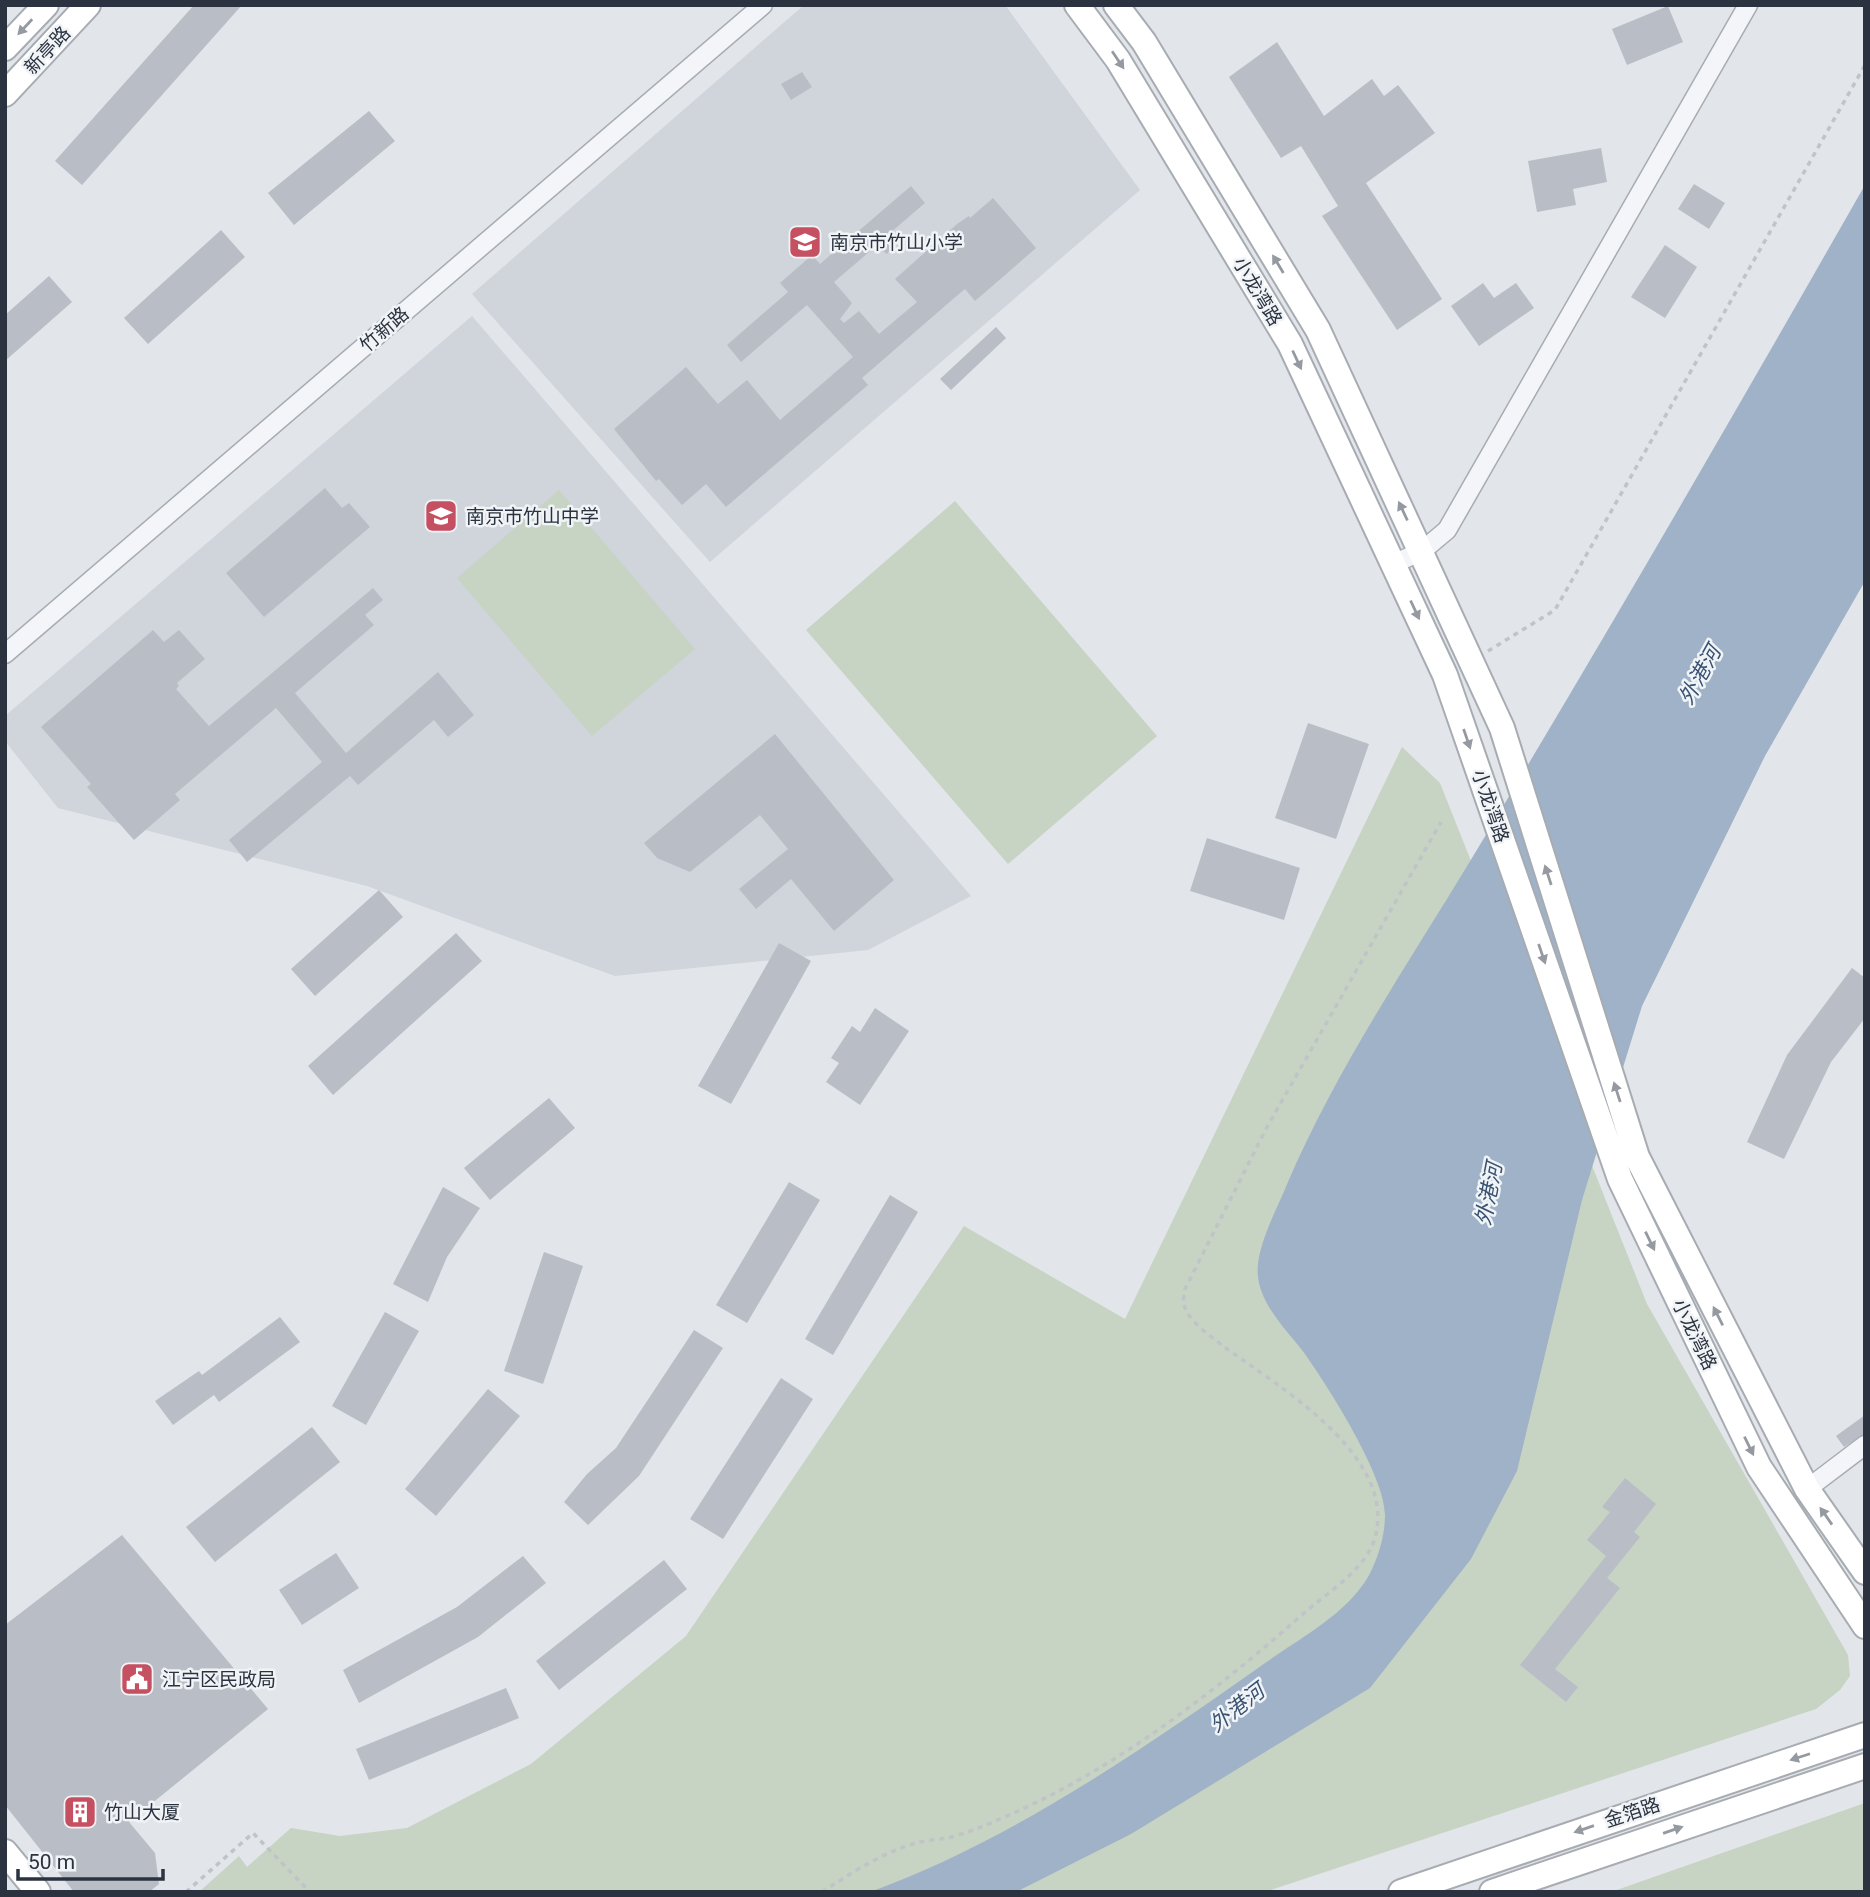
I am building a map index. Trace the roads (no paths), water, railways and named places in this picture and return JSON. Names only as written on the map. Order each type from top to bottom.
[{"type":"main road","name":"新亭路","points":[[5,48],[46,5]]},
{"type":"main road","name":"新亭路","points":[[5,94],[88,5]]},
{"type":"main road","name":"小龙湾路","points":[[1077,5],[1118,60],[1290,344],[1445,674],[1620,1179],[1759,1467],[1865,1626]]},
{"type":"main road","name":"小龙湾路","points":[[1116,5],[1144,42],[1318,330],[1502,728],[1637,1157],[1807,1489],[1865,1572]]},
{"type":"main road","name":"金箔路","points":[[1401,1892],[1865,1735]]},
{"type":"main road","name":"金箔路","points":[[1492,1892],[1865,1766]]},
{"type":"main road","points":[[5,1853],[38,1892]]},
{"type":"street","name":"竹新路","points":[[5,654],[763,5]]},
{"type":"street","points":[[1393,564],[1422,551],[1447,530],[1748,5]]},
{"type":"street","points":[[1807,1489],[1865,1445]]},
{"type":"water","name":"外港河","points":[[1865,185],[1865,581],[1765,756],[1642,1006],[1582,1200],[1517,1471],[1471,1559],[1370,1688],[1131,1834],[1016,1892],[870,1892],[974,1847],[1076,1790],[1175,1726],[1336,1614],[1368,1577],[1378,1555],[1384,1531],[1382,1498],[1365,1454],[1339,1406],[1265,1300],[1258,1276],[1258,1264],[1266,1233],[1307,1140],[1351,1057],[1572,691]]},
{"type":"place","name":"南京市竹山小学","points":[[805,242]]},
{"type":"place","name":"南京市竹山中学","points":[[441,516]]},
{"type":"place","name":"江宁区民政局","points":[[137,1679]]},
{"type":"place","name":"竹山大厦","points":[[80,1812]]}]
